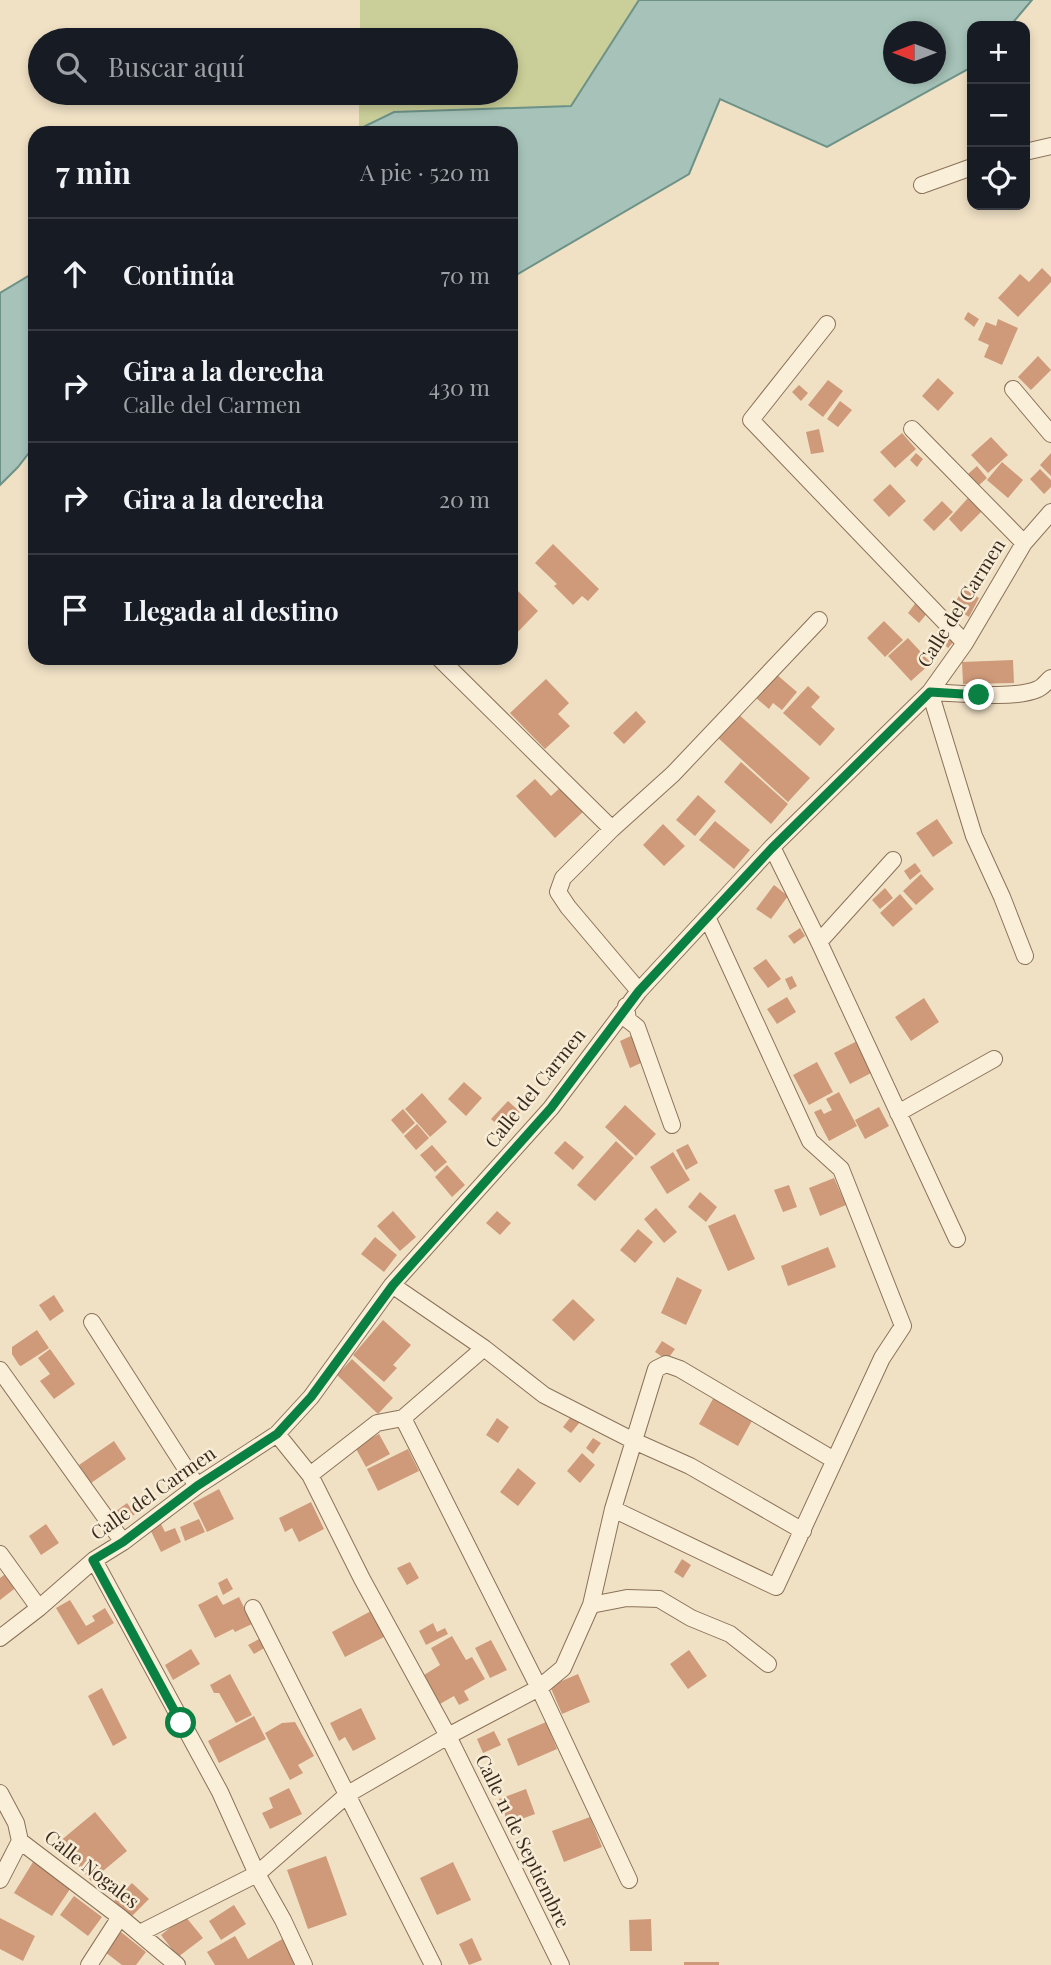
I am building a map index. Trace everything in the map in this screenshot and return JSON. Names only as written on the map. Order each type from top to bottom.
[{"type":"street","points":[[1030,151],[1051,146]]},
{"type":"street","points":[[922,186],[967,169]]},
{"type":"street","points":[[827,324],[751,420],[965,643]]},
{"type":"street","points":[[1013,389],[1051,435]]},
{"type":"street","points":[[912,429],[1024,543]]},
{"type":"street","name":"Calle del Carmen","points":[[0,1638],[93,1560],[123,1542],[197,1486],[277,1434],[319,1387],[393,1285],[551,1108],[639,991],[772,848],[930,692],[965,643],[1024,543],[1051,512]]},
{"type":"street","points":[[639,991],[558,892],[564,878],[612,829],[673,774],[819,620]]},
{"type":"street","points":[[446,665],[612,829]]},
{"type":"street","points":[[1025,956],[974,836],[930,692],[979,695],[1021,693],[1039,688],[1051,678]]},
{"type":"street","points":[[772,848],[957,1239]]},
{"type":"street","points":[[819,943],[893,860]]},
{"type":"street","points":[[613,1509],[776,1587],[882,1358],[903,1326],[841,1169],[810,1141],[708,919]]},
{"type":"street","points":[[626,1006],[628,1020],[637,1027],[672,1125]]},
{"type":"street","points":[[898,1113],[994,1059]]},
{"type":"street","points":[[393,1285],[484,1348],[544,1395],[690,1466],[803,1531]]},
{"type":"street","points":[[92,1322],[197,1486]]},
{"type":"street","points":[[310,1475],[377,1423],[402,1418],[484,1348]]},
{"type":"street","points":[[140,1933],[257,1874],[348,1794],[448,1736],[539,1688],[563,1668],[591,1605],[613,1509],[656,1369],[666,1364],[680,1369],[834,1460]]},
{"type":"street","points":[[0,1370],[123,1542]]},
{"type":"street","points":[[402,1418],[539,1688],[629,1880]]},
{"type":"street","name":"Calle 11 de Septiembre","points":[[277,1434],[310,1475],[362,1579],[448,1736],[561,1965]]},
{"type":"street","points":[[0,1554],[39,1608]]},
{"type":"street","points":[[93,1560],[220,1792],[257,1874],[304,1965]]},
{"type":"street","points":[[591,1605],[627,1598],[659,1599],[691,1618],[730,1634],[768,1664]]},
{"type":"street","points":[[253,1608],[433,1965]]},
{"type":"street","name":"Calle Nogales","points":[[0,1793],[16,1823],[20,1841],[120,1917],[177,1965]]},
{"type":"street","points":[[0,1880],[20,1841]]},
{"type":"street","points":[[89,1965],[120,1917]]},
{"type":"green space","points":[[360,0],[639,0],[571,106],[394,112],[365,126],[359,126],[359,105],[518,105],[518,28],[360,28]]},
{"type":"water","points":[[639,0],[1032,0],[1014,21],[967,21],[967,70],[946,81],[946,21],[883,21],[883,84],[941,84],[827,147],[720,99],[689,174],[518,274],[518,126],[365,126],[394,112],[571,106]]},
{"type":"water","points":[[28,276],[28,454],[0,485],[0,293]]},
{"type":"building","points":[[1042,268],[1051,277],[1051,282],[1018,317],[998,298],[1020,274],[1029,282]]},
{"type":"building","points":[[968,312],[979,319],[974,327],[964,319]]},
{"type":"building","points":[[998,319],[1018,328],[1002,365],[984,357],[989,345],[978,340],[986,322],[996,326]]},
{"type":"building","points":[[1038,356],[1051,370],[1031,390],[1018,377]]},
{"type":"building","points":[[938,378],[954,393],[938,411],[922,396]]},
{"type":"building","points":[[828,380],[843,391],[823,417],[808,405]]},
{"type":"building","points":[[799,385],[808,393],[801,401],[792,392]]},
{"type":"building","points":[[840,401],[852,410],[838,427],[827,419]]},
{"type":"building","points":[[819,429],[824,452],[811,454],[806,432]]},
{"type":"building","points":[[902,433],[916,449],[895,468],[880,452]]},
{"type":"building","points":[[991,437],[1008,455],[988,473],[971,455]]},
{"type":"building","points":[[916,453],[923,459],[917,467],[910,460]]},
{"type":"building","points":[[1051,453],[1051,476],[1040,465]]},
{"type":"building","points":[[1002,462],[1023,480],[1008,498],[987,480]]},
{"type":"building","points":[[977,466],[987,478],[978,486],[968,474]]},
{"type":"building","points":[[1040,469],[1051,480],[1051,487],[1044,494],[1030,479]]},
{"type":"building","points":[[890,484],[906,501],[889,517],[873,500]]},
{"type":"building","points":[[968,498],[982,511],[961,532],[949,519]]},
{"type":"building","points":[[942,501],[953,512],[934,531],[923,520]]},
{"type":"building","points":[[553,544],[599,589],[588,601],[582,596],[573,605],[554,586],[557,584],[535,563]]},
{"type":"building","points":[[963,588],[979,598],[969,617],[953,607]]},
{"type":"building","points":[[518,591],[538,611],[518,632]]},
{"type":"building","points":[[917,601],[929,611],[919,623],[908,613]]},
{"type":"building","points":[[884,621],[903,640],[885,657],[867,638]]},
{"type":"building","points":[[948,634],[955,640],[948,648],[941,641]]},
{"type":"building","points":[[908,638],[931,663],[911,681],[888,656]]},
{"type":"building","points":[[1013,660],[1014,683],[963,684],[962,662]]},
{"type":"building","points":[[776,674],[797,692],[782,710],[773,703],[769,709],[756,698]]},
{"type":"building","points":[[546,679],[569,703],[558,714],[570,726],[545,749],[510,713]]},
{"type":"building","points":[[808,686],[820,697],[811,707],[835,729],[820,746],[783,713]]},
{"type":"building","points":[[636,711],[646,722],[624,744],[613,733]]},
{"type":"building","points":[[737,713],[810,778],[788,802],[716,736]]},
{"type":"building","points":[[741,762],[788,804],[771,824],[724,782]]},
{"type":"building","points":[[535,779],[551,796],[562,786],[584,811],[555,838],[516,796]]},
{"type":"building","points":[[698,795],[716,811],[695,836],[676,820]]},
{"type":"building","points":[[937,819],[953,843],[933,857],[916,833]]},
{"type":"building","points":[[715,821],[750,850],[734,869],[699,840]]},
{"type":"building","points":[[663,824],[685,846],[664,866],[643,845]]},
{"type":"building","points":[[915,863],[921,871],[910,880],[904,871]]},
{"type":"building","points":[[921,874],[934,889],[916,905],[903,891]]},
{"type":"building","points":[[774,885],[788,896],[771,919],[756,909]]},
{"type":"building","points":[[885,888],[893,898],[880,909],[872,900]]},
{"type":"building","points":[[900,894],[913,909],[893,927],[880,913]]},
{"type":"building","points":[[800,928],[805,936],[794,944],[788,936]]},
{"type":"building","points":[[766,959],[781,979],[768,988],[753,968]]},
{"type":"building","points":[[792,976],[797,986],[790,990],[785,979]]},
{"type":"building","points":[[787,997],[796,1012],[777,1024],[767,1009]]},
{"type":"building","points":[[924,998],[939,1022],[911,1041],[895,1017]]},
{"type":"building","points":[[633,1035],[643,1062],[630,1068],[620,1041]]},
{"type":"building","points":[[857,1041],[873,1072],[850,1084],[834,1053]]},
{"type":"building","points":[[817,1062],[833,1092],[809,1105],[793,1075]]},
{"type":"building","points":[[464,1082],[482,1098],[466,1116],[448,1099]]},
{"type":"building","points":[[839,1092],[857,1126],[829,1141],[814,1112],[821,1109],[824,1114],[832,1110],[826,1099]]},
{"type":"building","points":[[422,1093],[447,1122],[430,1137],[405,1109]]},
{"type":"building","points":[[508,1101],[520,1112],[503,1130],[491,1119]]},
{"type":"building","points":[[625,1105],[656,1134],[636,1156],[605,1127]]},
{"type":"building","points":[[879,1107],[889,1126],[865,1139],[855,1120]]},
{"type":"building","points":[[403,1109],[415,1123],[403,1134],[391,1120]]},
{"type":"building","points":[[417,1124],[429,1138],[416,1150],[404,1136]]},
{"type":"building","points":[[565,1141],[584,1157],[573,1170],[554,1153]]},
{"type":"building","points":[[616,1141],[634,1158],[595,1201],[577,1185]]},
{"type":"building","points":[[688,1144],[698,1163],[686,1170],[676,1150]]},
{"type":"building","points":[[432,1145],[447,1162],[435,1172],[420,1155]]},
{"type":"building","points":[[673,1152],[690,1180],[667,1194],[650,1167]]},
{"type":"building","points":[[447,1165],[465,1185],[452,1197],[435,1177]]},
{"type":"building","points":[[834,1178],[846,1205],[820,1216],[809,1188]]},
{"type":"building","points":[[789,1185],[797,1207],[783,1212],[774,1190]]},
{"type":"building","points":[[700,1192],[717,1207],[706,1222],[688,1207]]},
{"type":"building","points":[[656,1208],[677,1232],[664,1243],[644,1219]]},
{"type":"building","points":[[393,1211],[416,1237],[400,1251],[377,1226]]},
{"type":"building","points":[[497,1211],[511,1223],[500,1235],[486,1223]]},
{"type":"building","points":[[735,1214],[755,1259],[728,1271],[708,1226]]},
{"type":"building","points":[[638,1229],[653,1242],[635,1263],[620,1250]]},
{"type":"building","points":[[375,1237],[397,1255],[384,1272],[361,1254]]},
{"type":"building","points":[[828,1247],[836,1267],[788,1286],[781,1266]]},
{"type":"building","points":[[677,1277],[702,1290],[686,1325],[661,1313]]},
{"type":"building","points":[[54,1295],[64,1311],[50,1321],[39,1305]]},
{"type":"building","points":[[573,1299],[595,1320],[574,1341],[552,1320]]},
{"type":"building","points":[[383,1320],[411,1345],[393,1365],[397,1368],[384,1382],[353,1355]]},
{"type":"building","points":[[37,1330],[49,1348],[21,1366],[12,1354],[12,1347]]},
{"type":"building","points":[[662,1341],[675,1349],[667,1360],[655,1352]]},
{"type":"building","points":[[50,1349],[75,1384],[54,1399],[40,1381],[50,1374],[38,1358]]},
{"type":"building","points":[[352,1359],[393,1398],[378,1414],[337,1375]]},
{"type":"building","points":[[714,1397],[753,1419],[738,1446],[699,1424]]},
{"type":"building","points":[[572,1415],[580,1422],[571,1433],[563,1427]]},
{"type":"building","points":[[497,1418],[509,1427],[498,1443],[486,1435]]},
{"type":"building","points":[[379,1434],[390,1454],[366,1467],[355,1447]]},
{"type":"building","points":[[593,1438],[601,1443],[593,1454],[586,1448]]},
{"type":"building","points":[[114,1441],[126,1459],[91,1483],[79,1465]]},
{"type":"building","points":[[408,1449],[419,1471],[378,1491],[367,1469]]},
{"type":"building","points":[[582,1453],[595,1465],[580,1483],[567,1471]]},
{"type":"building","points":[[518,1468],[536,1483],[518,1506],[500,1492]]},
{"type":"building","points":[[219,1489],[234,1519],[207,1532],[193,1503]]},
{"type":"building","points":[[311,1502],[324,1529],[299,1542],[292,1528],[285,1532],[279,1518]]},
{"type":"building","points":[[127,1503],[135,1514],[120,1525],[112,1514]]},
{"type":"building","points":[[199,1519],[205,1532],[185,1541],[180,1527]]},
{"type":"building","points":[[160,1522],[165,1532],[175,1528],[181,1542],[161,1552],[149,1527]]},
{"type":"building","points":[[46,1524],[59,1543],[41,1555],[29,1536]]},
{"type":"building","points":[[682,1559],[691,1565],[683,1578],[674,1572]]},
{"type":"building","points":[[410,1562],[419,1578],[407,1585],[397,1568]]},
{"type":"building","points":[[8,1572],[18,1586],[0,1600],[0,1578]]},
{"type":"building","points":[[227,1578],[233,1589],[223,1595],[218,1583]]},
{"type":"building","points":[[217,1595],[223,1605],[239,1597],[252,1624],[215,1638],[198,1605]]},
{"type":"building","points":[[70,1600],[86,1626],[95,1621],[92,1616],[105,1608],[114,1623],[78,1645],[56,1608]]},
{"type":"building","points":[[371,1611],[384,1637],[345,1657],[332,1632]]},
{"type":"building","points":[[433,1623],[437,1632],[445,1628],[448,1634],[426,1645],[419,1631]]},
{"type":"building","points":[[452,1636],[466,1660],[472,1657],[485,1679],[464,1691],[469,1700],[459,1705],[454,1696],[440,1704],[424,1675],[440,1665],[431,1648]]},
{"type":"building","points":[[261,1638],[266,1647],[254,1654],[248,1645]]},
{"type":"building","points":[[491,1640],[507,1670],[490,1678],[475,1648]]},
{"type":"building","points":[[191,1649],[200,1664],[173,1680],[165,1665]]},
{"type":"building","points":[[689,1650],[707,1676],[688,1689],[670,1664]]},
{"type":"building","points":[[230,1674],[252,1715],[236,1723],[219,1693],[214,1693],[210,1685]]},
{"type":"building","points":[[578,1674],[590,1702],[562,1714],[550,1686]]},
{"type":"building","points":[[102,1688],[127,1738],[113,1746],[88,1696]]},
{"type":"building","points":[[361,1708],[376,1739],[353,1751],[345,1737],[339,1741],[330,1723]]},
{"type":"building","points":[[254,1716],[266,1739],[219,1763],[208,1741]]},
{"type":"building","points":[[295,1722],[314,1756],[298,1765],[303,1773],[290,1780],[265,1733],[282,1723]]},
{"type":"building","points":[[546,1722],[557,1749],[518,1766],[507,1739]]},
{"type":"building","points":[[494,1731],[501,1745],[483,1753],[477,1739]]},
{"type":"building","points":[[289,1788],[302,1814],[270,1829],[262,1813],[273,1808],[269,1798]]},
{"type":"building","points":[[526,1789],[535,1814],[508,1824],[499,1799]]},
{"type":"building","points":[[95,1812],[127,1851],[91,1881],[59,1842]]},
{"type":"building","points":[[590,1817],[602,1847],[564,1862],[552,1831]]},
{"type":"building","points":[[326,1856],[347,1915],[308,1929],[287,1870]]},
{"type":"building","points":[[33,1862],[72,1886],[52,1916],[14,1893]]},
{"type":"building","points":[[453,1862],[471,1900],[437,1915],[420,1878]]},
{"type":"building","points":[[132,1883],[149,1899],[131,1917],[114,1901]]},
{"type":"building","points":[[74,1896],[102,1917],[88,1936],[60,1915]]},
{"type":"building","points":[[234,1905],[246,1924],[221,1940],[209,1921]]},
{"type":"building","points":[[185,1916],[203,1938],[178,1957],[161,1935]]},
{"type":"building","points":[[0,1918],[35,1936],[23,1961],[0,1949]]},
{"type":"building","points":[[651,1919],[652,1951],[630,1951],[629,1920]]},
{"type":"building","points":[[121,1932],[146,1952],[136,1965],[122,1965],[105,1952]]},
{"type":"building","points":[[235,1936],[248,1959],[284,1938],[298,1963],[215,1965],[207,1952]]},
{"type":"building","points":[[472,1938],[482,1960],[469,1965],[459,1944]]},
{"type":"building","points":[[684,1962],[719,1962],[719,1965],[684,1965]]},
{"type":"route","points":[[181,1723],[93,1560],[123,1542],[197,1486],[277,1434],[311,1397],[393,1285],[551,1108],[626,1006],[772,848],[930,692],[979,695]]}]
